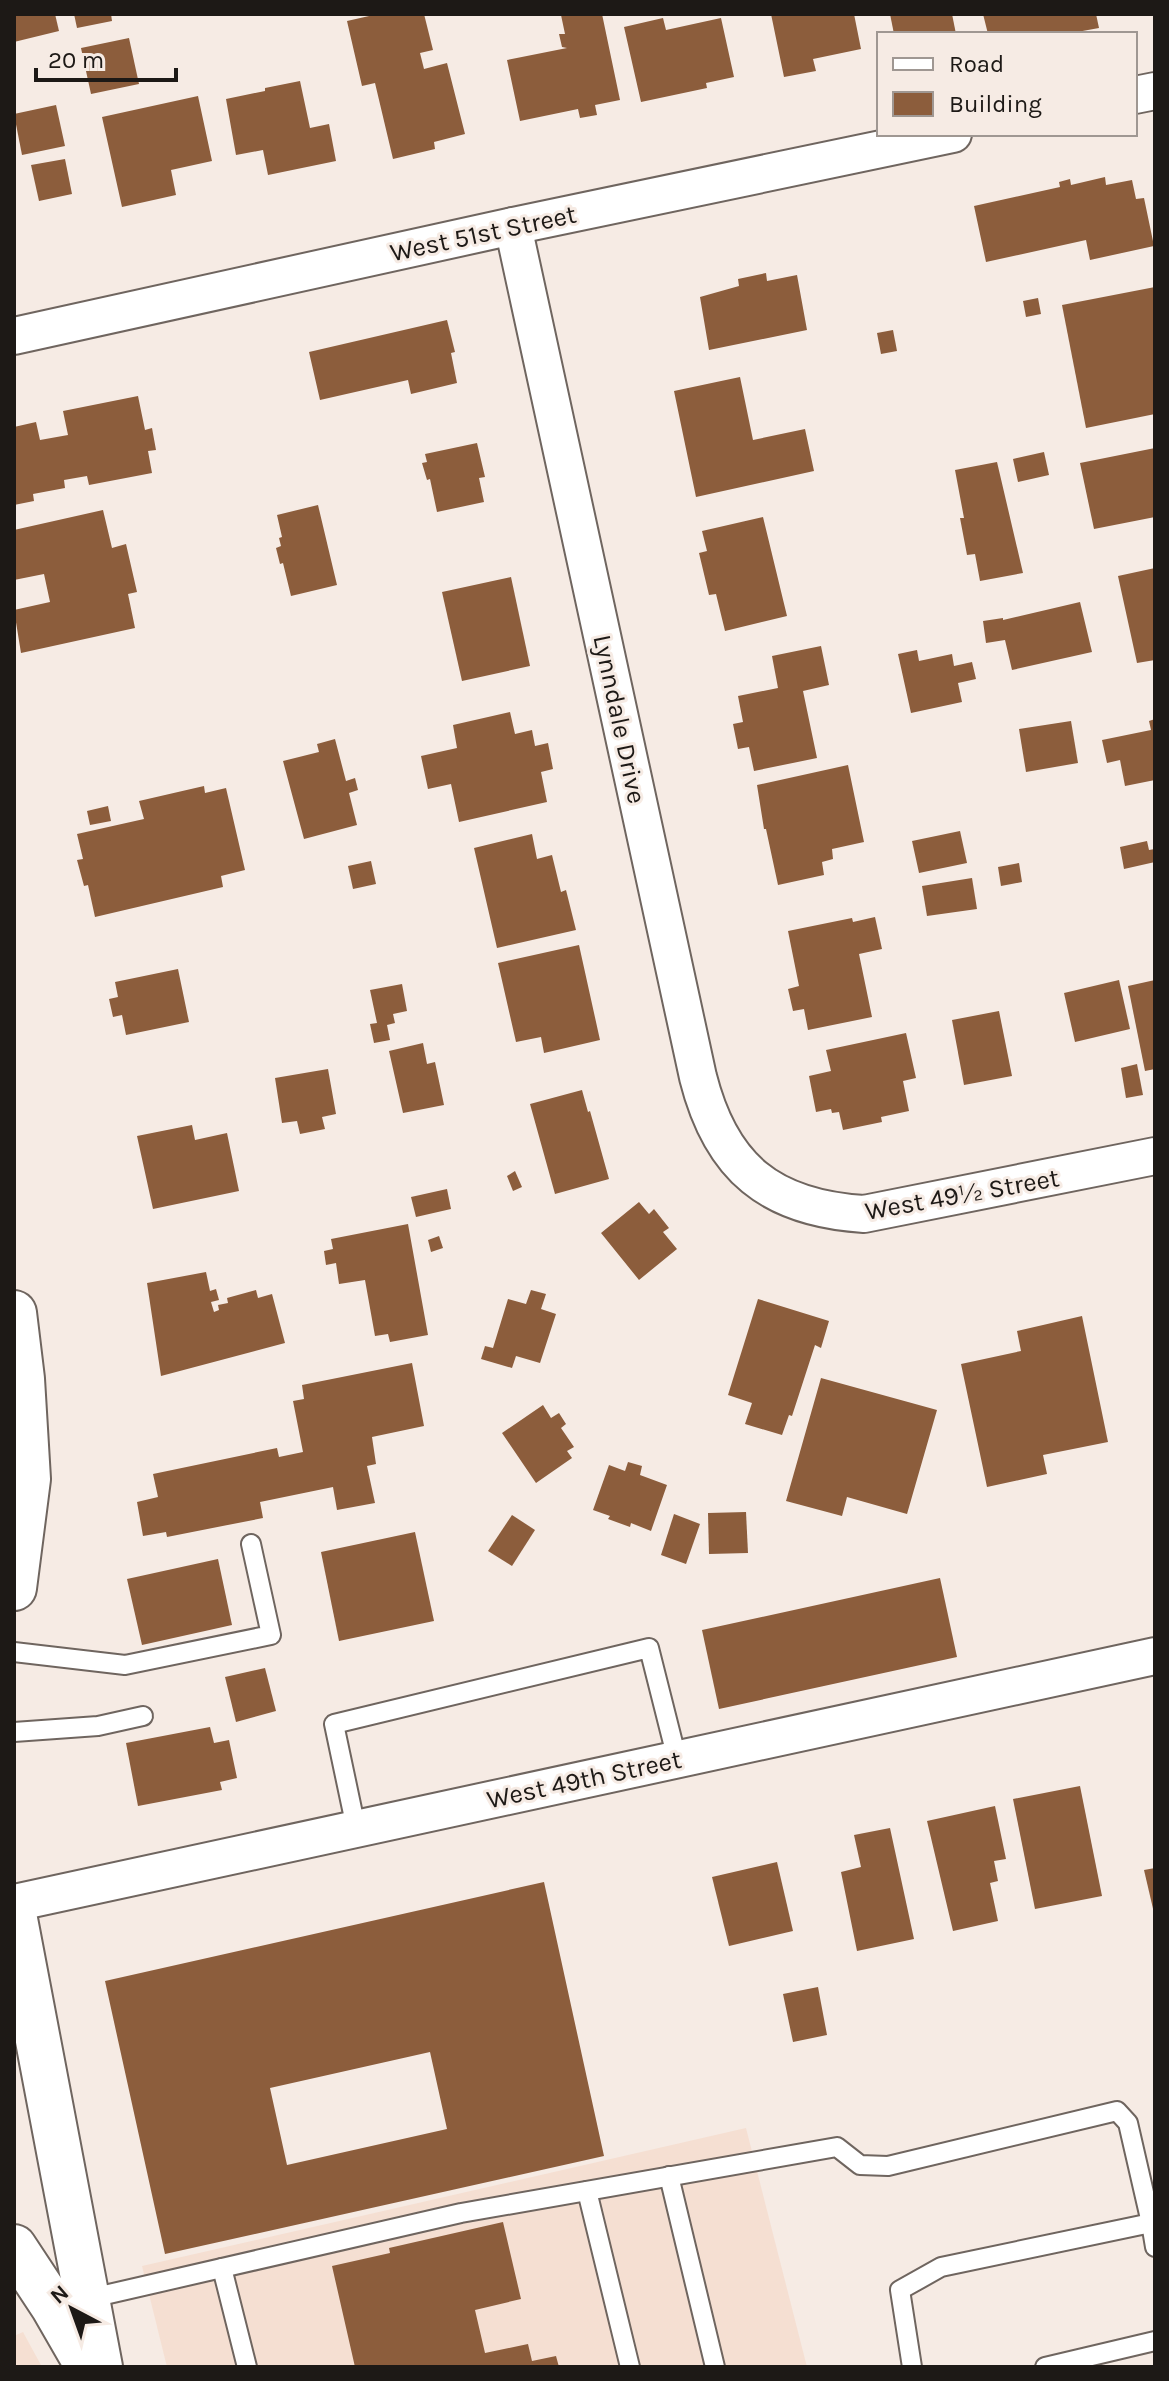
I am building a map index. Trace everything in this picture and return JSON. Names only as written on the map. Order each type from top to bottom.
[{"type":"main road","points":[[14,1313],[22,1379],[28,1479],[14,1588]]},
{"type":"main road","points":[[14,1914],[100,2367]]},
{"type":"main road","points":[[14,2247],[88,2367]]},
{"type":"street","name":"West 51st Street","points":[[14,336],[513,226],[943,136]]},
{"type":"street","name":"Lynndale Drive","points":[[513,226],[707,1112],[723,1142],[744,1167],[771,1190]]},
{"type":"street","name":"West 49½ Street","points":[[771,1190],[800,1204],[831,1212],[864,1214],[1155,1156]]},
{"type":"street","name":"West 49th Street","points":[[14,1903],[1155,1656]]},
{"type":"lane","points":[[14,1652],[125,1665],[271,1635],[251,1544]]},
{"type":"lane","points":[[356,1828],[334,1724],[649,1648],[677,1759]]},
{"type":"lane","points":[[14,1732],[98,1726],[143,1716]]},
{"type":"lane","points":[[86,2299],[461,2213],[837,2147],[860,2165],[888,2166],[1117,2111],[1128,2123],[1155,2247]]},
{"type":"lane","points":[[669,2176],[715,2367]]},
{"type":"lane","points":[[587,2191],[630,2367]]},
{"type":"lane","points":[[912,2367],[900,2290],[941,2267],[1151,2223]]},
{"type":"lane","points":[[222,2268],[247,2367]]},
{"type":"lane","points":[[1045,2367],[1155,2341]]},
{"type":"shaded area","points":[[746,2128],[807,2367],[167,2367],[142,2266]]},
{"type":"shaded area","points":[[23,2332],[42,2367],[14,2367],[14,2336]]},
{"type":"building","points":[[14,14],[55,14],[59,31],[14,42]]},
{"type":"building","points":[[74,14],[111,14],[112,21],[77,28]]},
{"type":"building","points":[[378,14],[424,14],[433,50],[420,53],[424,69],[447,63],[465,134],[434,142],[435,149],[393,159],[375,83],[362,86],[347,21]]},
{"type":"building","points":[[602,14],[620,100],[595,105],[597,115],[580,118],[578,109],[520,121],[507,60],[567,48],[562,47],[559,34],[565,34],[561,15]]},
{"type":"building","points":[[771,14],[854,14],[861,49],[813,59],[816,71],[784,77]]},
{"type":"building","points":[[890,14],[952,14],[956,32],[894,32]]},
{"type":"building","points":[[983,14],[1096,14],[1099,28],[1077,32],[988,32]]},
{"type":"building","points":[[663,18],[666,30],[721,18],[734,77],[706,83],[707,88],[641,102],[624,27]]},
{"type":"building","points":[[129,38],[139,84],[91,94],[81,48]]},
{"type":"building","points":[[300,81],[310,128],[329,124],[336,161],[268,175],[263,150],[236,155],[226,99]]},
{"type":"building","points":[[198,96],[212,161],[171,170],[176,195],[122,207],[102,117]]},
{"type":"building","points":[[56,105],[65,146],[22,155],[14,114]]},
{"type":"building","points":[[65,159],[72,194],[39,201],[31,165]]},
{"type":"building","points":[[1105,177],[1106,185],[1132,180],[1136,199],[1144,198],[1154,246],[1090,260],[1086,240],[986,262],[974,206],[1060,187],[1059,182],[1070,179],[1071,185]]},
{"type":"building","points":[[766,273],[767,281],[797,275],[807,330],[709,350],[700,297],[739,286],[738,279]]},
{"type":"building","points":[[1155,287],[1155,414],[1086,428],[1062,305]]},
{"type":"building","points":[[1038,298],[1041,314],[1026,317],[1023,301]]},
{"type":"building","points":[[447,320],[455,352],[451,353],[457,383],[411,394],[408,380],[320,400],[309,352]]},
{"type":"building","points":[[893,330],[897,351],[881,354],[877,333]]},
{"type":"building","points":[[740,377],[753,440],[805,429],[814,471],[696,497],[674,391]]},
{"type":"building","points":[[138,396],[145,430],[152,428],[156,450],[148,451],[152,473],[89,485],[87,476],[64,480],[65,488],[33,494],[34,501],[14,505],[14,427],[36,422],[40,440],[68,435],[63,411]]},
{"type":"building","points":[[477,443],[485,477],[479,478],[484,502],[437,512],[430,479],[427,480],[422,463],[427,462],[425,454]]},
{"type":"building","points":[[1155,448],[1155,517],[1094,529],[1080,463]]},
{"type":"building","points":[[1044,452],[1049,475],[1018,482],[1013,459]]},
{"type":"building","points":[[997,462],[1023,573],[980,581],[975,554],[967,555],[955,470]]},
{"type":"building","points":[[318,505],[337,585],[291,596],[276,548],[281,546],[279,538],[282,537],[277,515]]},
{"type":"building","points":[[103,510],[112,548],[126,544],[137,592],[128,594],[135,628],[21,653],[14,610],[50,602],[44,574],[14,580],[14,530]]},
{"type":"building","points":[[763,517],[787,616],[725,631],[716,594],[709,595],[699,553],[707,551],[702,531]]},
{"type":"building","points":[[1155,568],[1155,660],[1137,663],[1118,576]]},
{"type":"building","points":[[511,577],[530,666],[462,681],[442,592]]},
{"type":"building","points":[[1080,602],[1092,652],[1012,670],[1005,640],[986,643],[983,621],[1003,620]]},
{"type":"building","points":[[821,646],[829,685],[803,691],[817,758],[754,771],[749,747],[738,749],[733,724],[743,722],[738,696],[778,688],[772,656]]},
{"type":"building","points":[[917,650],[919,661],[952,654],[954,666],[972,662],[976,679],[958,683],[962,702],[911,713],[898,654]]},
{"type":"building","points":[[510,712],[515,734],[532,730],[535,746],[548,743],[553,769],[541,772],[547,802],[459,822],[451,784],[428,789],[421,756],[457,748],[453,725]]},
{"type":"building","points":[[1155,719],[1155,780],[1125,786],[1120,760],[1107,763],[1102,740],[1151,730],[1149,721]]},
{"type":"building","points":[[1071,721],[1078,763],[1026,772],[1019,729]]},
{"type":"building","points":[[335,739],[346,781],[355,778],[358,790],[349,793],[357,825],[304,839],[283,761],[319,752],[317,744]]},
{"type":"building","points":[[848,765],[864,842],[832,849],[833,859],[822,862],[824,875],[778,885],[757,785]]},
{"type":"building","points":[[204,786],[205,793],[226,788],[245,870],[221,876],[223,887],[95,917],[88,885],[84,886],[77,860],[83,859],[77,834],[144,819],[139,801]]},
{"type":"building","points":[[108,806],[111,821],[90,825],[87,811]]},
{"type":"building","points":[[960,831],[967,863],[919,873],[912,841]]},
{"type":"building","points":[[532,834],[537,859],[552,855],[561,892],[566,890],[576,930],[497,948],[474,848]]},
{"type":"building","points":[[1147,841],[1149,850],[1155,849],[1155,862],[1124,869],[1120,847]]},
{"type":"building","points":[[371,861],[376,884],[353,889],[348,866]]},
{"type":"building","points":[[1019,863],[1022,882],[1001,886],[998,867]]},
{"type":"building","points":[[972,878],[977,909],[927,916],[922,886]]},
{"type":"building","points":[[875,917],[882,949],[859,954],[872,1017],[808,1030],[804,1009],[793,1011],[788,989],[799,986],[788,931],[852,918],[853,922]]},
{"type":"building","points":[[579,945],[600,1040],[544,1053],[541,1037],[516,1042],[498,963]]},
{"type":"building","points":[[178,969],[189,1022],[126,1035],[122,1015],[113,1017],[109,999],[118,997],[115,982]]},
{"type":"building","points":[[1119,980],[1130,1029],[1075,1042],[1064,993]]},
{"type":"building","points":[[1155,980],[1155,1069],[1145,1071],[1128,986]]},
{"type":"building","points":[[402,984],[407,1011],[393,1014],[395,1023],[387,1025],[390,1040],[374,1043],[370,1024],[377,1023],[370,990]]},
{"type":"building","points":[[999,1011],[1012,1076],[964,1085],[952,1020]]},
{"type":"building","points":[[906,1033],[916,1078],[903,1081],[909,1111],[881,1117],[882,1122],[843,1130],[839,1112],[832,1113],[831,1109],[816,1112],[809,1076],[831,1071],[826,1050]]},
{"type":"building","points":[[423,1043],[427,1064],[435,1062],[444,1105],[403,1113],[389,1051]]},
{"type":"building","points":[[1137,1064],[1143,1095],[1126,1098],[1121,1068]]},
{"type":"building","points":[[328,1069],[336,1114],[322,1117],[325,1129],[300,1134],[297,1121],[282,1123],[275,1078]]},
{"type":"building","points":[[582,1090],[609,1179],[555,1194],[530,1104]]},
{"type":"building","points":[[192,1125],[195,1140],[227,1133],[239,1191],[153,1209],[137,1136]]},
{"type":"building","points":[[515,1171],[522,1187],[513,1191],[507,1176]]},
{"type":"building","points":[[447,1189],[451,1209],[416,1217],[411,1197]]},
{"type":"building","points":[[639,1202],[649,1214],[654,1209],[669,1228],[663,1232],[677,1249],[639,1280],[601,1233]]},
{"type":"building","points":[[408,1224],[428,1335],[390,1342],[388,1334],[375,1336],[365,1280],[339,1284],[336,1263],[326,1265],[324,1251],[333,1249],[331,1239]]},
{"type":"building","points":[[439,1236],[443,1248],[431,1252],[428,1240]]},
{"type":"building","points":[[206,1272],[210,1291],[216,1289],[219,1300],[211,1302],[214,1312],[219,1310],[218,1305],[228,1303],[227,1298],[256,1290],[258,1298],[272,1294],[285,1343],[161,1376],[147,1283]]},
{"type":"building","points":[[531,1290],[546,1294],[541,1309],[556,1314],[540,1363],[516,1356],[512,1368],[481,1359],[485,1346],[493,1348],[508,1299],[526,1304]]},
{"type":"building","points":[[758,1299],[829,1321],[821,1348],[815,1345],[792,1416],[789,1415],[782,1435],[745,1424],[752,1403],[728,1395]]},
{"type":"building","points":[[1082,1316],[1108,1442],[1043,1455],[1047,1474],[987,1487],[961,1364],[1021,1351],[1017,1331]]},
{"type":"building","points":[[412,1363],[424,1426],[372,1437],[376,1464],[367,1466],[375,1503],[337,1510],[333,1487],[260,1502],[263,1518],[167,1537],[166,1532],[143,1536],[137,1502],[158,1497],[153,1474],[277,1448],[279,1457],[303,1452],[293,1401],[304,1399],[302,1385]]},
{"type":"building","points":[[821,1378],[937,1410],[907,1514],[847,1497],[842,1516],[786,1501]]},
{"type":"building","points":[[543,1405],[551,1418],[559,1413],[566,1424],[561,1428],[574,1447],[567,1451],[572,1458],[536,1483],[502,1433]]},
{"type":"building","points":[[628,1462],[642,1466],[640,1475],[667,1485],[651,1531],[631,1523],[630,1527],[593,1510],[609,1465],[625,1471]]},
{"type":"building","points":[[746,1512],[748,1553],[709,1554],[708,1513]]},
{"type":"building","points":[[674,1514],[700,1524],[686,1564],[661,1555]]},
{"type":"building","points":[[512,1515],[535,1530],[512,1566],[488,1551]]},
{"type":"building","points":[[415,1532],[434,1621],[339,1641],[321,1552]]},
{"type":"building","points":[[218,1559],[232,1625],[142,1645],[127,1579]]},
{"type":"building","points":[[940,1578],[957,1657],[719,1709],[702,1630]]},
{"type":"building","points":[[265,1668],[276,1711],[236,1722],[225,1677]]},
{"type":"building","points":[[210,1727],[214,1743],[229,1740],[237,1778],[220,1782],[222,1790],[138,1806],[126,1743]]},
{"type":"building","points":[[1080,1786],[1102,1896],[1035,1909],[1013,1799]]},
{"type":"building","points":[[995,1806],[1006,1859],[994,1861],[998,1881],[990,1883],[998,1921],[953,1931],[927,1821]]},
{"type":"building","points":[[890,1828],[914,1939],[857,1951],[841,1872],[861,1867],[854,1835]]},
{"type":"building","points":[[777,1862],[793,1931],[729,1946],[712,1877]]},
{"type":"building","points":[[1155,1868],[1155,1913],[1154,1913],[1144,1870]]},
{"type":"building","points":[[544,1882],[604,2156],[165,2254],[105,1981]],"holes":[[[430,2052],[447,2129],[287,2165],[270,2088]]]},
{"type":"building","points":[[818,1987],[827,2035],[793,2042],[783,1994]]},
{"type":"building","points":[[503,2222],[521,2299],[475,2310],[485,2353],[528,2344],[532,2361],[556,2356],[559,2367],[355,2367],[332,2266],[390,2253],[389,2248]]}]
